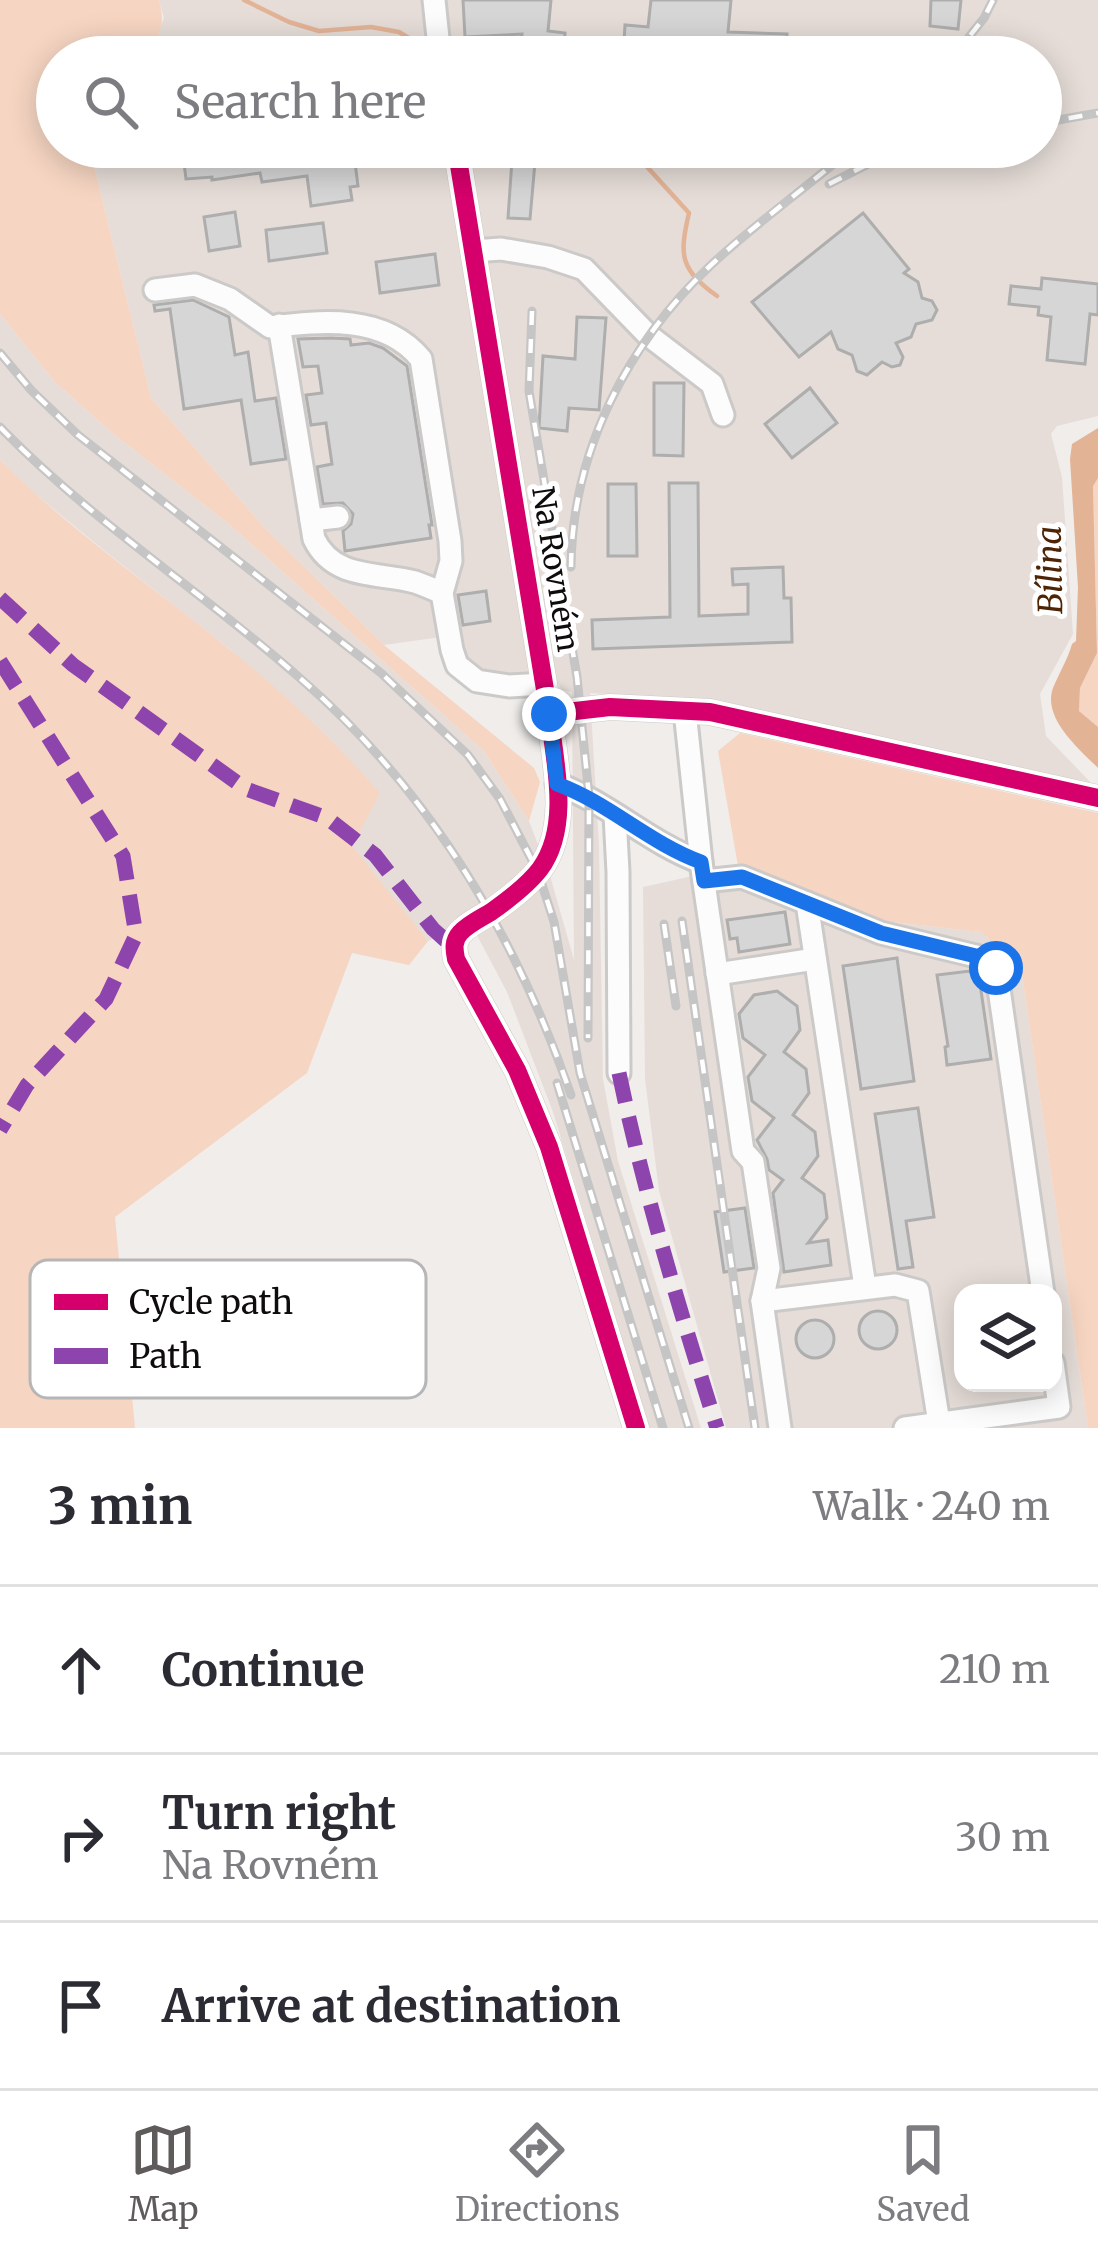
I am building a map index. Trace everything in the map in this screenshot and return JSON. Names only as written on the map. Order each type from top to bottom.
[{"type":"street","name":"Na Rovném","points":[[460,168],[557,784],[554,836],[538,872],[461,931],[454,948],[517,1070],[549,1147],[636,1428]]},
{"type":"street","points":[[474,251],[501,249],[584,268],[648,335],[712,384],[723,415]]},
{"type":"street","points":[[155,290],[195,285],[230,299],[270,326],[322,321],[374,328],[394,334],[421,359],[450,541],[451,561],[442,592],[457,665],[477,681],[508,686],[544,684]]},
{"type":"street","points":[[279,326],[314,539],[322,555],[345,570],[442,592]]},
{"type":"street","points":[[311,520],[338,517]]},
{"type":"street","points":[[549,714],[610,707],[710,712],[1098,798]]},
{"type":"street","points":[[685,711],[702,872],[743,1151],[753,1162],[769,1268],[762,1300],[780,1428]]},
{"type":"street","points":[[557,784],[589,796],[702,872],[742,877],[881,933],[980,957],[996,968],[1042,1284]]},
{"type":"street","points":[[615,815],[619,1073]]},
{"type":"street","points":[[807,903],[865,1287]]},
{"type":"street","points":[[717,974],[815,959]]},
{"type":"street","points":[[762,1300],[896,1285],[918,1291],[952,1424]]},
{"type":"street","points":[[905,1428],[1059,1407],[1057,1392]]},
{"type":"shaded area","points":[[0,0],[159,0],[162,17],[157,36],[36,36],[36,168],[94,168],[151,398],[265,528],[384,645],[534,768],[540,782],[529,821],[484,751],[230,525],[55,382],[0,314]]},
{"type":"shaded area","points":[[159,0],[1098,0],[1098,416],[1057,426],[1051,434],[1062,477],[1073,634],[1040,694],[1046,736],[1095,787],[713,700],[590,693],[599,846],[603,1079],[618,1161],[701,1428],[649,1428],[553,1112],[507,992],[471,924],[428,941],[351,846],[232,651],[23,484],[0,460],[0,314],[55,382],[230,525],[484,751],[529,821],[574,960],[572,692],[562,690],[551,672],[508,678],[479,672],[465,662],[455,635],[384,645],[265,528],[151,398],[94,168],[1062,168],[1062,36],[158,36],[164,18]]},
{"type":"shaded area","points":[[1098,428],[1098,478],[1093,486],[1097,653],[1080,688],[1079,711],[1098,727],[1098,768],[1064,732],[1051,699],[1076,641],[1072,444]]},
{"type":"shaded area","points":[[0,460],[85,536],[273,686],[380,793],[352,846],[428,941],[409,965],[352,953],[307,1073],[115,1217],[119,1260],[30,1260],[30,1398],[132,1398],[135,1428],[0,1428]]},
{"type":"shaded area","points":[[1098,478],[1098,727],[1079,711],[1080,688],[1097,653],[1093,485]]},
{"type":"shaded area","points":[[740,733],[1098,813],[1098,1428],[1088,1428],[1021,967],[981,932],[883,921],[738,866],[718,751]]},
{"type":"shaded area","points":[[738,866],[883,921],[981,932],[1021,967],[1088,1428],[726,1428],[659,1191],[645,1079],[643,887]]},
{"type":"building","points":[[463,0],[551,0],[548,31],[565,33],[565,36],[465,36]]},
{"type":"building","points":[[651,0],[731,0],[728,32],[787,34],[624,36],[625,25],[648,27]]},
{"type":"building","points":[[931,0],[961,0],[958,29],[930,26]]},
{"type":"building","points":[[185,168],[356,168],[358,186],[350,187],[352,200],[311,206],[307,176],[262,182],[260,173],[186,179]]},
{"type":"building","points":[[511,168],[534,168],[530,219],[508,218]]},
{"type":"building","points":[[235,212],[240,246],[209,251],[204,217]]},
{"type":"building","points":[[863,213],[909,269],[904,273],[918,282],[922,298],[932,301],[937,310],[932,320],[916,324],[911,337],[896,343],[903,357],[900,365],[882,362],[867,375],[857,371],[852,355],[838,349],[831,332],[799,357],[752,302]]},
{"type":"building","points":[[323,223],[327,253],[269,261],[266,230]]},
{"type":"building","points":[[435,254],[439,285],[380,293],[376,262]]},
{"type":"building","points":[[1042,278],[1098,284],[1098,315],[1090,314],[1085,364],[1047,360],[1051,317],[1038,315],[1039,307],[1009,304],[1011,286],[1041,289]]},
{"type":"building","points":[[193,300],[229,317],[235,355],[248,352],[255,401],[276,398],[286,459],[251,464],[241,400],[184,409],[170,309],[155,311],[154,305]]},
{"type":"building","points":[[577,317],[606,318],[599,410],[569,408],[567,431],[539,428],[543,356],[575,359]]},
{"type":"building","points":[[331,338],[383,348],[407,366],[431,538],[345,551],[343,531],[353,514],[343,503],[323,504],[317,467],[332,464],[326,423],[311,425],[306,395],[322,393],[318,366],[303,367],[298,339]]},
{"type":"building","points":[[654,383],[684,383],[683,456],[654,455]]},
{"type":"building","points":[[810,388],[837,423],[792,458],[765,424]]},
{"type":"building","points":[[669,483],[698,483],[699,616],[748,614],[748,584],[733,585],[732,569],[783,567],[784,598],[791,598],[792,642],[593,649],[592,620],[670,617]]},
{"type":"building","points":[[608,484],[636,484],[637,556],[608,556]]},
{"type":"building","points":[[486,591],[490,621],[463,625],[458,595]]},
{"type":"building","points":[[785,912],[790,944],[739,952],[737,938],[730,939],[727,920]]},
{"type":"building","points":[[897,958],[914,1081],[861,1089],[843,966]]},
{"type":"building","points":[[970,971],[979,977],[991,1059],[947,1065],[937,975]]},
{"type":"building","points":[[777,991],[797,1006],[800,1030],[784,1052],[806,1069],[809,1093],[793,1115],[815,1132],[818,1156],[802,1178],[824,1194],[827,1218],[808,1243],[828,1240],[831,1265],[784,1272],[773,1193],[783,1180],[769,1170],[757,1140],[774,1118],[752,1101],[748,1077],[765,1055],[743,1038],[739,1014],[754,995]]},
{"type":"building","points":[[918,1108],[934,1217],[906,1221],[913,1267],[898,1269],[875,1114]]},
{"type":"building","points":[[745,1208],[754,1268],[724,1272],[715,1212]]},
{"type":"building","points":[[878,1311],[891,1317],[897,1330],[891,1343],[878,1349],[865,1343],[859,1330],[865,1317]]},
{"type":"building","points":[[815,1320],[828,1326],[834,1339],[828,1352],[815,1358],[802,1352],[796,1339],[802,1326]]},
{"type":"waterway","points":[[244,0],[319,31],[371,27],[406,36]]},
{"type":"waterway","points":[[648,168],[689,213],[685,260],[696,278],[717,296]]},
{"type":"railway","points":[[970,36],[993,0]]},
{"type":"railway","points":[[1062,119],[1098,113]]},
{"type":"railway","points":[[571,567],[582,482],[594,441],[630,364],[711,265],[828,168]]},
{"type":"railway","points":[[829,184],[860,168]]},
{"type":"railway","points":[[532,311],[529,391],[577,677],[589,796],[588,1038]]},
{"type":"railway","points":[[0,353],[78,435],[381,673],[468,755],[500,799],[538,872],[554,922],[580,1073],[689,1428]]},
{"type":"railway","points":[[0,427],[109,525],[301,679],[389,768],[428,817],[495,923],[524,979],[571,1095]]},
{"type":"railway","points":[[682,921],[755,1428]]},
{"type":"railway","points":[[664,924],[676,1006]]},
{"type":"railway","points":[[557,1083],[663,1428]]},
{"type":"marked path","points":[[0,598],[73,665],[246,789],[327,818],[375,855],[433,929],[454,948]]},
{"type":"marked path","points":[[0,661],[123,856],[136,935],[106,999],[27,1085],[0,1130]]},
{"type":"marked path","points":[[619,1073],[651,1207],[717,1428]]},
{"type":"cycle path","points":[[459,168],[549,714],[558,814],[550,852],[540,869],[511,898],[463,930],[455,952],[517,1070],[549,1147],[636,1428]]},
{"type":"cycle path","points":[[549,714],[610,707],[710,712],[1098,798]]},
{"type":"route","points":[[549,714],[557,784],[589,796],[674,852],[701,862],[704,881],[742,877],[881,933],[980,957],[996,968]]},
{"type":"water label","name":"Bílina","points":[[1050,570]]}]
